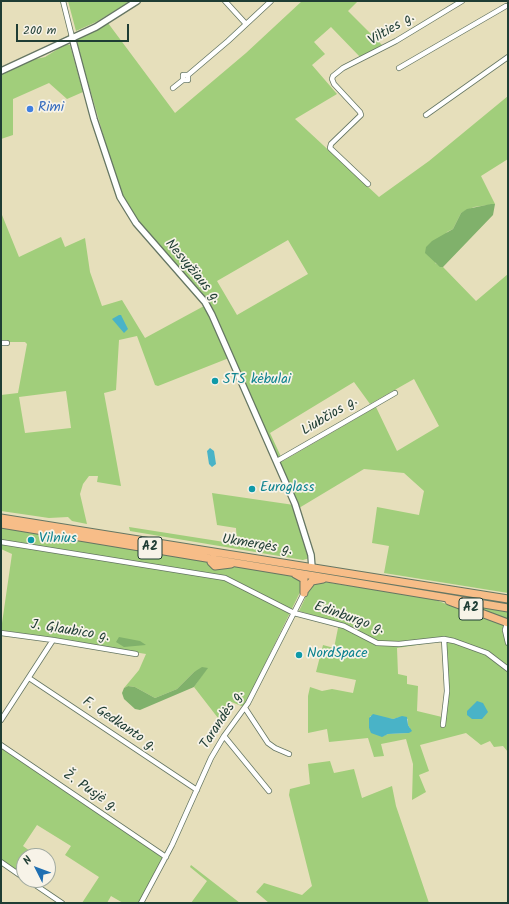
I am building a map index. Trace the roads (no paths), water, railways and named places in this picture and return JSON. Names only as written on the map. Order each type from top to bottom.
[{"type":"highway","name":"Ukmergės g.","points":[[1,518],[487,595],[508,600]]},
{"type":"highway","name":"Ukmergės g.","points":[[1,524],[212,558],[211,562],[215,566],[238,562],[434,595]]},
{"type":"highway","points":[[212,558],[214,556],[232,555]]},
{"type":"highway","points":[[284,570],[303,578],[305,583],[304,593]]},
{"type":"highway","points":[[304,593],[312,581],[332,578]]},
{"type":"highway","points":[[434,595],[508,608]]},
{"type":"highway","name":"A2","points":[[434,595],[508,623]]},
{"type":"street","points":[[63,1],[72,37]]},
{"type":"street","points":[[1,71],[103,23],[137,1]]},
{"type":"street","points":[[225,1],[246,24]]},
{"type":"street","points":[[173,88],[183,80],[188,80],[188,75],[271,1]]},
{"type":"street","name":"Vilties g.","points":[[368,184],[331,150],[330,146],[359,119],[360,112],[334,84],[332,80],[333,76],[343,68],[396,41],[462,1]]},
{"type":"street","points":[[399,68],[507,7],[502,1]]},
{"type":"street","name":"Nesvyžiaus g.","points":[[72,37],[94,119],[124,206],[144,233],[205,302],[233,360],[278,462],[299,515],[311,555],[312,568]]},
{"type":"street","points":[[426,115],[508,57]]},
{"type":"street","points":[[1,343],[7,343]]},
{"type":"street","name":"Liubčios g.","points":[[278,462],[395,393]]},
{"type":"street","name":"Edinburgo g.","points":[[1,542],[225,578],[294,613],[344,626],[376,643],[399,644],[444,639],[478,649],[496,659],[508,669]]},
{"type":"street","name":"Tarandės g.","points":[[141,903],[166,857],[210,759],[224,736],[245,708],[304,593]]},
{"type":"street","points":[[508,623],[505,630],[508,643]]},
{"type":"street","name":"J. Glaubico g.","points":[[1,633],[136,654]]},
{"type":"street","points":[[443,725],[448,692],[444,639]]},
{"type":"street","points":[[1,720],[53,640]]},
{"type":"street","name":"F. Gedkanto g.","points":[[29,678],[197,790]]},
{"type":"street","points":[[245,708],[268,743],[289,754]]},
{"type":"street","points":[[224,736],[269,791]]},
{"type":"street","name":"Ž. Pusjė g.","points":[[1,746],[166,857]]},
{"type":"street","points":[[1,862],[16,872]]},
{"type":"street","points":[[40,888],[62,903]]},
{"type":"water","points":[[121,315],[128,329],[124,333],[112,319]]},
{"type":"water","points":[[210,448],[214,451],[216,464],[212,467],[209,464],[207,451]]},
{"type":"water","points":[[477,701],[483,703],[488,712],[482,719],[472,719],[467,715],[467,711]]},
{"type":"water","points":[[373,714],[393,719],[402,716],[407,717],[408,725],[412,731],[409,733],[388,734],[382,737],[371,733],[369,728],[369,718]]},
{"type":"place","name":"Rimi","points":[[30,109]]},
{"type":"place","name":"STS kėbulai","points":[[215,381]]},
{"type":"place","name":"Euroglass","points":[[252,489]]},
{"type":"place","name":"Vilnius","points":[[31,540]]},
{"type":"place","name":"NordSpace","points":[[299,655]]}]
